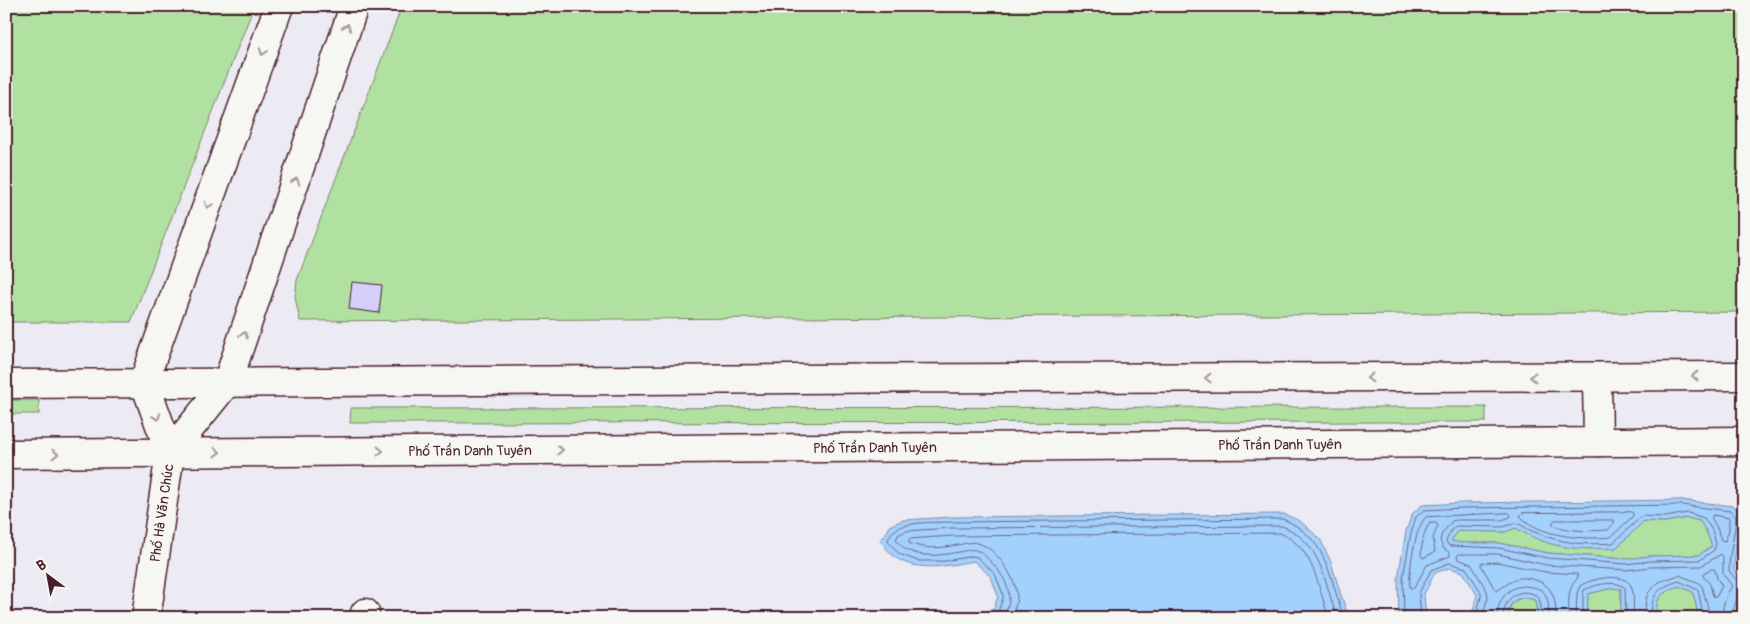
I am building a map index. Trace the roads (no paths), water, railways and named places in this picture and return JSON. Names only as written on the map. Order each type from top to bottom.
[{"type":"main road","points":[[144,381],[279,6]]},
{"type":"main road","points":[[170,453],[228,381],[354,6]]},
{"type":"main road","points":[[6,384],[144,381],[1744,376]]},
{"type":"main road","points":[[1596,377],[1598,442]]},
{"type":"main road","name":"Phố Hà Văn Chúc","points":[[144,381],[170,453],[146,618]]},
{"type":"main road","name":"Phố Trần Danh Tuyên","points":[[6,454],[1744,441]]},
{"type":"water","points":[[1681,500],[1734,506],[1741,514],[1734,571],[1744,581],[1744,594],[1737,598],[1731,618],[1697,618],[1693,592],[1679,586],[1667,591],[1660,597],[1655,618],[1621,618],[1621,589],[1612,588],[1588,594],[1587,618],[1538,618],[1535,600],[1519,598],[1510,606],[1508,618],[1471,618],[1477,595],[1463,572],[1449,568],[1435,573],[1424,594],[1426,618],[1399,618],[1398,578],[1406,531],[1412,514],[1422,505]],"holes":[[[1687,518],[1700,521],[1712,546],[1699,555],[1650,556],[1626,559],[1548,553],[1499,543],[1462,543],[1451,541],[1457,531],[1505,532],[1516,528],[1541,540],[1564,547],[1588,549],[1616,548],[1644,521],[1665,522]]]},
{"type":"water","points":[[1284,514],[1300,521],[1320,539],[1331,562],[1349,618],[959,618],[977,615],[994,609],[998,596],[991,577],[974,561],[935,567],[905,563],[896,558],[880,541],[891,525],[903,520],[951,517]]}]
